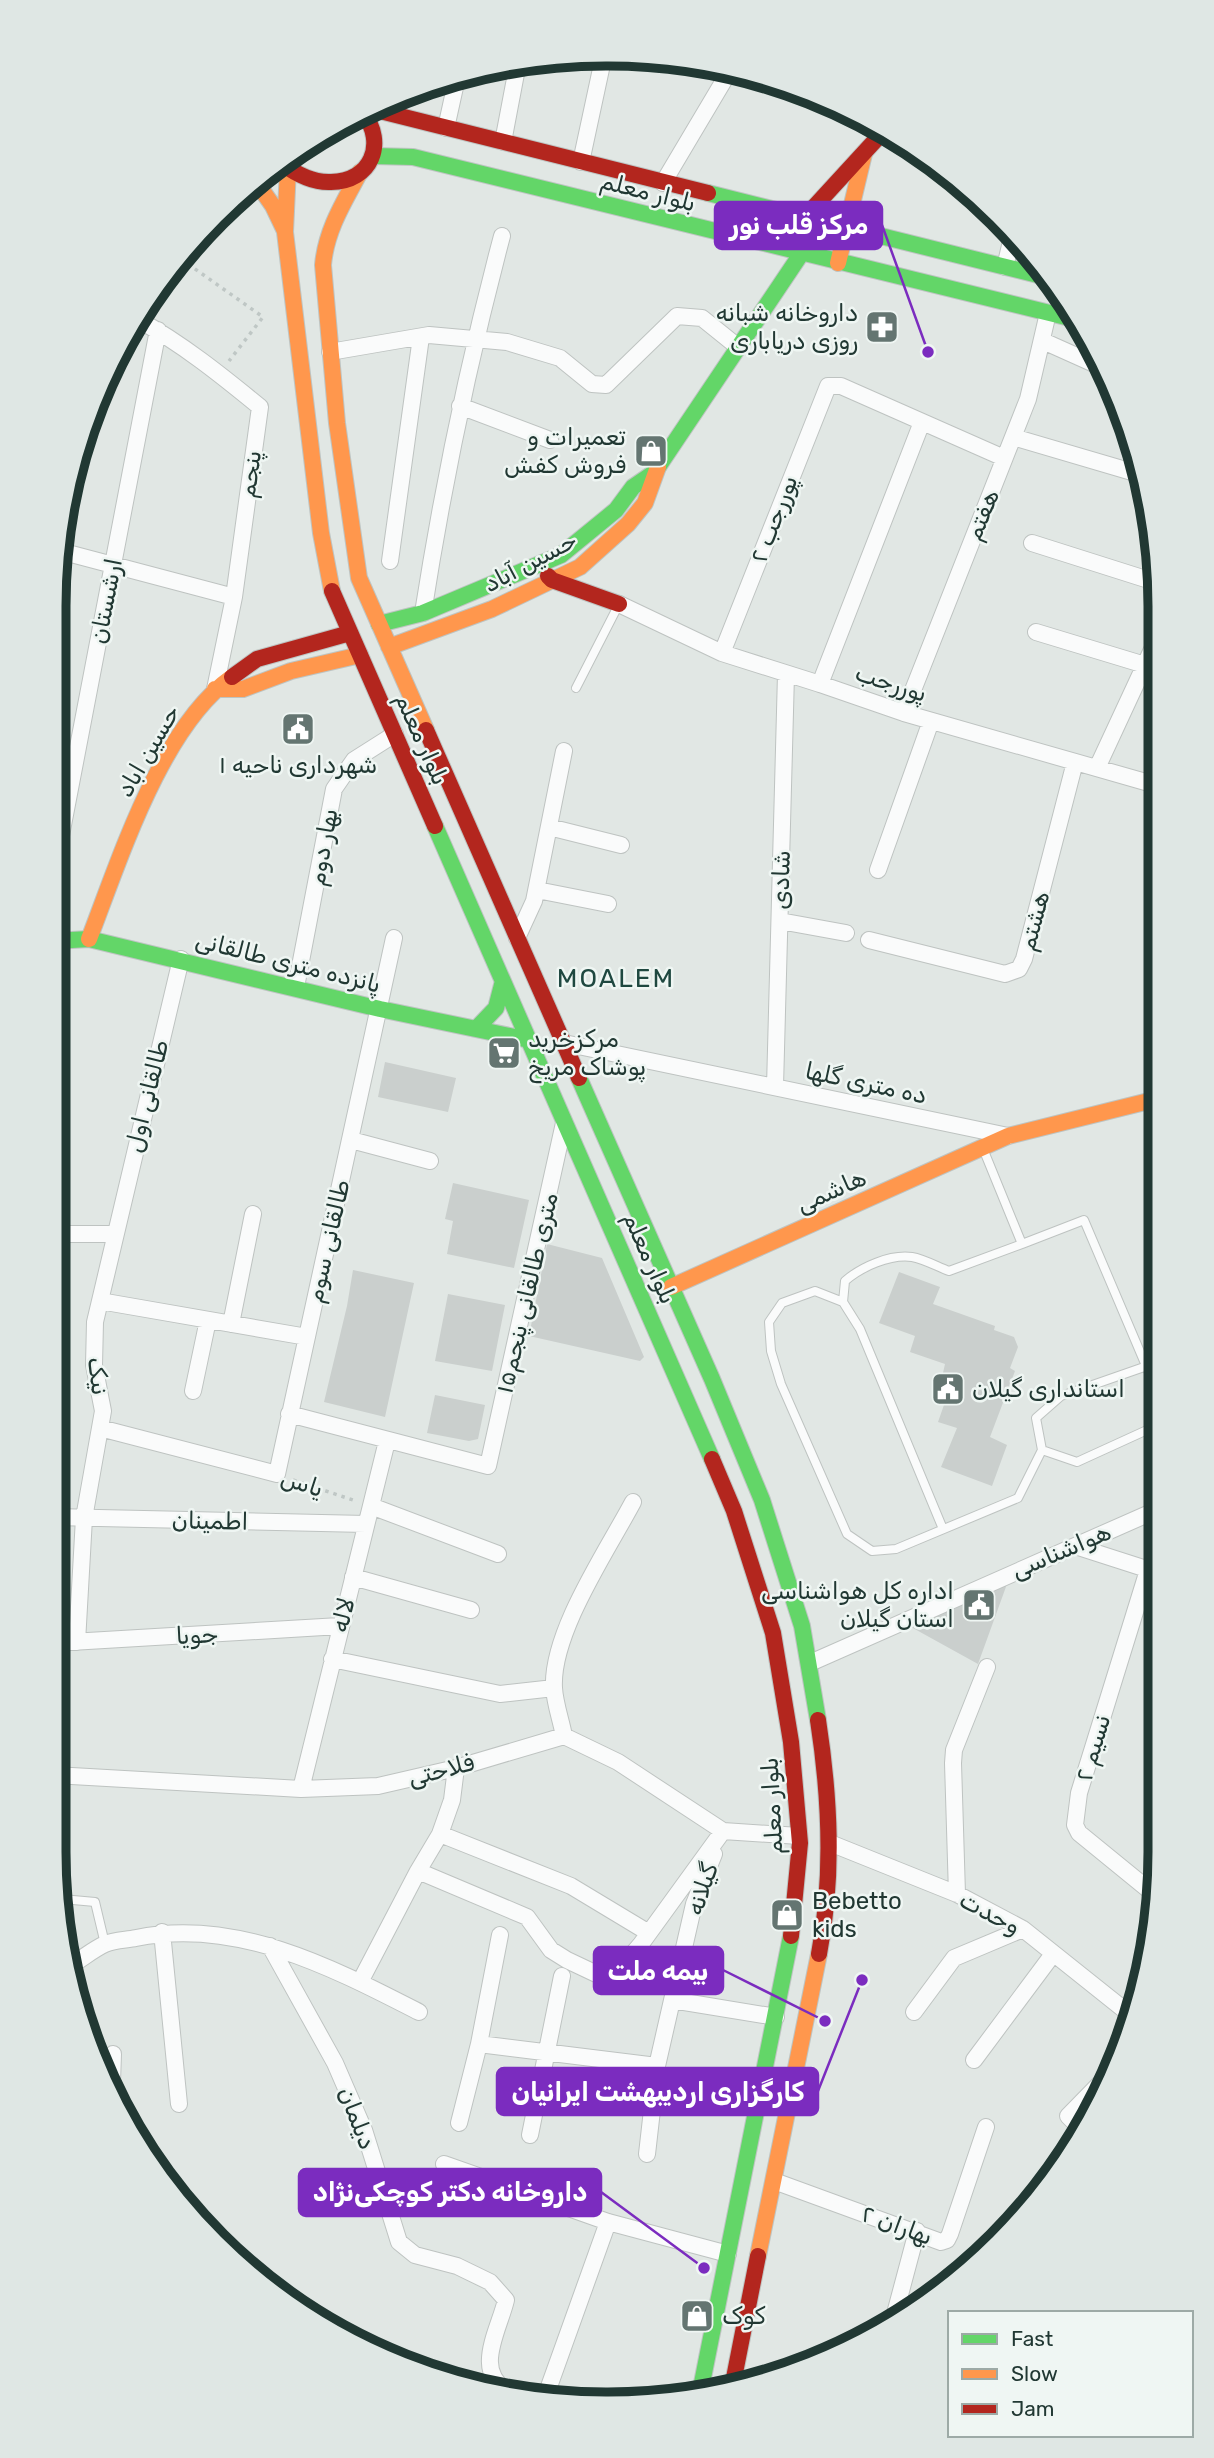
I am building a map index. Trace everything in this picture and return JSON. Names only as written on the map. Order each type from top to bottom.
[{"type":"main road","name":"بلوار معلم","points":[[388,113],[1032,274]]},
{"type":"main road","points":[[371,121],[377,141],[374,156]]},
{"type":"main road","points":[[804,218],[877,139]]},
{"type":"main road","points":[[838,263],[864,153]]},
{"type":"main road","name":"بلوار معلم","points":[[734,2376],[822,1936],[828,1890],[830,1843],[821,1738],[810,1663],[802,1626],[762,1500],[359,578],[330,352],[323,267],[326,244],[336,216],[360,172],[374,156],[413,157],[1062,316]]},
{"type":"main road","points":[[291,169],[322,182],[336,182],[360,172]]},
{"type":"main road","name":"بلوار معلم","points":[[285,173],[285,232],[321,533],[330,586],[684,1391],[734,1511],[772,1633],[791,1742],[799,1836],[792,1932],[702,2383]]},
{"type":"main road","points":[[263,191],[285,232]]},
{"type":"main road","name":"حسین آباد","points":[[360,655],[492,609],[580,567],[628,524],[645,503],[655,472],[802,254]]},
{"type":"main road","name":"حسین آباد","points":[[350,633],[423,613],[561,555],[616,510],[633,486],[655,472]]},
{"type":"main road","name":"پوررجب","points":[[561,555],[580,567],[619,604]]},
{"type":"main road","name":"پوررجب","points":[[539,566],[552,580],[619,604]]},
{"type":"main road","name":"حسین اباد","points":[[89,939],[137,815],[183,728],[215,689],[257,659],[350,633]]},
{"type":"main road","points":[[215,689],[243,689],[291,671],[360,655]]},
{"type":"main road","name":"پانزده متری طالقانی","points":[[66,940],[89,939],[380,1009],[529,1040],[564,1043]]},
{"type":"main road","points":[[476,1029],[490,1018],[499,1005],[503,981]]},
{"type":"main road","name":"ده متری گلها","points":[[1008,1136],[1148,1101]]},
{"type":"main road","name":"هاشمی","points":[[671,1287],[1008,1136]]},
{"type":"main road","points":[[799,1836],[830,1843]]},
{"type":"street","points":[[581,162],[602,66]]},
{"type":"street","points":[[503,142],[515,75]]},
{"type":"street","points":[[663,183],[725,80]]},
{"type":"street","points":[[446,128],[455,89]]},
{"type":"street","points":[[423,613],[435,533],[460,406],[474,340],[502,236]]},
{"type":"street","points":[[1005,267],[1010,247]]},
{"type":"street","name":"هفتم","points":[[904,713],[1028,399],[1048,313]]},
{"type":"street","points":[[330,352],[421,337],[507,342],[560,358],[592,384],[606,385],[677,316],[702,318],[738,347]]},
{"type":"street","name":"پنجم","points":[[147,324],[219,374],[260,407],[234,597],[215,689]]},
{"type":"street","name":"ارشستان","points":[[66,809],[158,330]]},
{"type":"street","points":[[390,561],[421,337]]},
{"type":"street","points":[[1043,341],[1088,361]]},
{"type":"street","name":"پوررجب ۲","points":[[722,653],[828,386],[841,386],[922,422]]},
{"type":"street","points":[[460,406],[550,440]]},
{"type":"street","points":[[820,684],[922,422],[1004,458]]},
{"type":"street","points":[[1013,437],[1130,471]]},
{"type":"street","points":[[1032,543],[1146,579]]},
{"type":"street","points":[[70,553],[234,597]]},
{"type":"street","name":"پوررجب","points":[[619,604],[722,653],[904,713],[1148,783]]},
{"type":"street","points":[[1036,632],[1145,665]]},
{"type":"street","points":[[1097,768],[1148,658]]},
{"type":"street","name":"شادی","points":[[775,1087],[786,674]]},
{"type":"street","points":[[878,870],[931,721]]},
{"type":"street","name":"بهار دوم","points":[[296,987],[334,789],[355,760],[395,734]]},
{"type":"street","points":[[517,938],[537,890],[564,751]]},
{"type":"street","name":"هشتم","points":[[869,940],[1005,974],[1019,970],[1075,762]]},
{"type":"street","points":[[549,827],[621,845]]},
{"type":"street","points":[[537,890],[608,904]]},
{"type":"street","points":[[780,920],[846,933]]},
{"type":"street","name":"طالقانی سوم","points":[[277,1474],[394,938]]},
{"type":"street","name":"طالقانی اول","points":[[115,1234],[181,959]]},
{"type":"street","name":"ده متری گلها","points":[[564,1043],[1008,1136]]},
{"type":"street","name":"۱۵متری طالقانی پنجم","points":[[387,1441],[488,1466],[565,1121]]},
{"type":"street","points":[[351,1140],[430,1161]]},
{"type":"street","points":[[231,1324],[253,1214]]},
{"type":"street","points":[[66,1234],[115,1234]]},
{"type":"street","name":"نیک","points":[[76,1642],[84,1518],[103,1411],[94,1365],[95,1322],[115,1234]]},
{"type":"street","points":[[100,1301],[307,1337]]},
{"type":"street","points":[[193,1391],[208,1320]]},
{"type":"street","points":[[289,1414],[387,1441]]},
{"type":"street","name":"یاس","points":[[100,1428],[277,1474]]},
{"type":"street","name":"لاله","points":[[301,1789],[387,1441]]},
{"type":"street","points":[[633,1502],[584,1592],[558,1650],[554,1688],[564,1735],[618,1762],[723,1831],[799,1836]]},
{"type":"street","points":[[371,1506],[498,1554]]},
{"type":"street","name":"هواشناسی","points":[[810,1663],[1148,1513]]},
{"type":"street","name":"اطمینان","points":[[66,1517],[366,1524]]},
{"type":"street","points":[[1075,1546],[1148,1569]]},
{"type":"street","points":[[353,1577],[471,1610]]},
{"type":"street","name":"نسیم ٢","points":[[1146,1888],[1079,1833],[1075,1825],[1079,1793],[1148,1586]]},
{"type":"street","name":"جویا","points":[[66,1642],[340,1626]]},
{"type":"street","points":[[332,1659],[500,1694],[554,1688]]},
{"type":"street","points":[[957,1894],[954,1749],[987,1667]]},
{"type":"street","name":"فلاحتی","points":[[66,1776],[301,1789],[378,1786],[456,1768],[564,1735]]},
{"type":"street","points":[[360,1982],[440,1834],[452,1800],[456,1768]]},
{"type":"street","points":[[418,1871],[527,1917],[551,1950],[567,1961],[605,1978],[618,1971],[649,1933],[723,1831]]},
{"type":"street","name":"گیلانه","points":[[647,2154],[657,2066],[694,1904],[723,1831]]},
{"type":"street","points":[[440,1834],[571,1886],[649,1933]]},
{"type":"street","name":"وحدت","points":[[830,1843],[957,1894],[1023,1929],[1124,2009]]},
{"type":"street","points":[[914,2012],[954,1958],[1023,1929]]},
{"type":"street","points":[[78,1961],[105,1944],[162,1932],[213,1933],[270,1946],[360,1982],[419,2012]]},
{"type":"street","points":[[162,1932],[179,2104]]},
{"type":"street","points":[[459,2123],[479,2044],[500,1935]]},
{"type":"street","name":"دیلمان","points":[[270,1946],[340,2074],[364,2130],[399,2242],[415,2255],[457,2266],[489,2283],[506,2300],[492,2347],[488,2372],[493,2379]]},
{"type":"street","points":[[974,2060],[1053,1954]]},
{"type":"street","points":[[530,2135],[562,1976]]},
{"type":"street","points":[[672,2000],[776,2018]]},
{"type":"street","points":[[479,2044],[657,2066]]},
{"type":"street","points":[[112,2068],[113,2054]]},
{"type":"street","points":[[1074,2122],[1068,2116],[1090,2093]]},
{"type":"street","name":"بهاران ۲","points":[[774,2181],[942,2242],[947,2240],[986,2127]]},
{"type":"street","points":[[444,2164],[608,2222],[728,2254]]},
{"type":"street","points":[[548,2388],[608,2222]]},
{"type":"street","points":[[897,2306],[917,2231]]},
{"type":"lane","points":[[576,688],[619,604]]},
{"type":"lane","points":[[983,1148],[1022,1244]]},
{"type":"lane","points":[[843,1302],[845,1282],[855,1272],[895,1257],[914,1258],[949,1272],[1084,1220],[1147,1366],[1061,1396],[1036,1418],[1042,1450],[1018,1498],[943,1530],[896,1549],[872,1552],[848,1534],[781,1384],[771,1351],[769,1322],[782,1304],[815,1291],[843,1302],[860,1329],[943,1530]]},
{"type":"lane","points":[[1042,1450],[1077,1462],[1148,1429]]},
{"type":"lane","points":[[69,1900],[95,1902],[105,1944]]},
{"type":"path","points":[[189,265],[263,317],[219,374]]},
{"type":"path","name":"یاس","points":[[277,1474],[371,1506]]},
{"type":"building","points":[[385,1062],[456,1078],[448,1112],[378,1097]]},
{"type":"building","points":[[453,1183],[529,1200],[514,1268],[447,1254],[453,1221],[445,1219]]},
{"type":"building","points":[[547,1244],[602,1258],[644,1357],[640,1361],[529,1336]]},
{"type":"building","points":[[353,1270],[414,1283],[385,1417],[324,1402]]},
{"type":"building","points":[[899,1272],[940,1287],[933,1304],[995,1326],[994,1330],[1014,1337],[1018,1347],[1010,1368],[1015,1371],[990,1437],[1007,1445],[992,1486],[941,1467],[957,1428],[938,1422],[952,1382],[946,1380],[943,1373],[945,1364],[910,1352],[915,1336],[879,1323]]},
{"type":"building","points":[[448,1294],[505,1305],[492,1371],[435,1361]]},
{"type":"building","points":[[435,1395],[485,1405],[478,1439],[469,1441],[427,1433]]},
{"type":"building","name":"اداره کل هواشناسی استان گیلان","points":[[1007,1584],[978,1664],[911,1627]]},
{"type":"traffic: fast","points":[[374,156],[413,157],[1062,316]]},
{"type":"traffic: fast","points":[[708,193],[1032,274]]},
{"type":"traffic: fast","points":[[658,467],[801,254]]},
{"type":"traffic: fast","points":[[379,624],[423,613],[561,555],[616,510],[633,487],[655,472]]},
{"type":"traffic: fast","points":[[435,826],[712,1459]]},
{"type":"traffic: fast","points":[[66,940],[89,939],[380,1009],[529,1040]]},
{"type":"traffic: fast","points":[[476,1029],[496,1008],[503,981]]},
{"type":"traffic: fast","points":[[579,1078],[712,1379],[762,1500],[802,1626],[818,1720]]},
{"type":"traffic: fast","points":[[702,2383],[791,1936]]},
{"type":"traffic: slow","points":[[838,263],[864,154]]},
{"type":"traffic: slow","points":[[288,171],[285,232],[321,533],[332,591]]},
{"type":"traffic: slow","points":[[360,172],[332,228],[323,265],[337,423],[359,578],[426,730]]},
{"type":"traffic: slow","points":[[263,191],[284,229]]},
{"type":"traffic: slow","points":[[389,647],[492,609],[580,567],[628,524],[645,503],[658,467]]},
{"type":"traffic: slow","points":[[215,689],[243,689],[291,671],[360,655]]},
{"type":"traffic: slow","points":[[89,939],[129,834],[164,761],[184,728],[207,699],[232,677]]},
{"type":"traffic: slow","points":[[671,1287],[1008,1136],[1148,1101]]},
{"type":"traffic: slow","points":[[758,2256],[819,1954]]},
{"type":"traffic: jam","points":[[388,113],[708,193]]},
{"type":"traffic: jam","points":[[291,169],[318,181],[345,180],[356,175],[365,168],[374,148],[374,136],[368,122]]},
{"type":"traffic: jam","points":[[804,218],[877,139]]},
{"type":"traffic: jam","points":[[548,576],[552,580],[619,604]]},
{"type":"traffic: jam","points":[[332,591],[435,826]]},
{"type":"traffic: jam","points":[[232,677],[257,659],[350,633]]},
{"type":"traffic: jam","points":[[426,730],[579,1078]]},
{"type":"traffic: jam","points":[[712,1459],[734,1511],[773,1633],[791,1742],[800,1843],[791,1936]]},
{"type":"traffic: jam","points":[[818,1720],[829,1837],[827,1896],[819,1954]]},
{"type":"traffic: jam","points":[[734,2376],[758,2256]]},
{"type":"place","name":"داروخانه شبانه روزی دریاباری","points":[[882,327]]},
{"type":"place","name":"مرکز قلب نور","points":[[928,352]]},
{"type":"place","name":"تعمیرات و فروش کفش","points":[[651,451]]},
{"type":"place","name":"شهرداری ناحیه ۱","points":[[298,729]]},
{"type":"place","name":"مرکزخرید پوشاک مریخ","points":[[504,1053]]},
{"type":"place","name":"استانداری گیلان","points":[[948,1389]]},
{"type":"place","name":"اداره کل هواشناسی استان گیلان","points":[[979,1605]]},
{"type":"place","name":"Bebetto kids","points":[[787,1915]]},
{"type":"place","name":"کارگزاری اردیبهشت ایرانیان","points":[[862,1980]]},
{"type":"place","name":"بیمه ملت","points":[[825,2021]]},
{"type":"place","name":"داروخانه دکتر کوچکی‌نژاد","points":[[704,2268]]},
{"type":"place","name":"کوک","points":[[697,2316]]},
{"type":"district","name":"MOALEM","points":[[616,978]]}]
